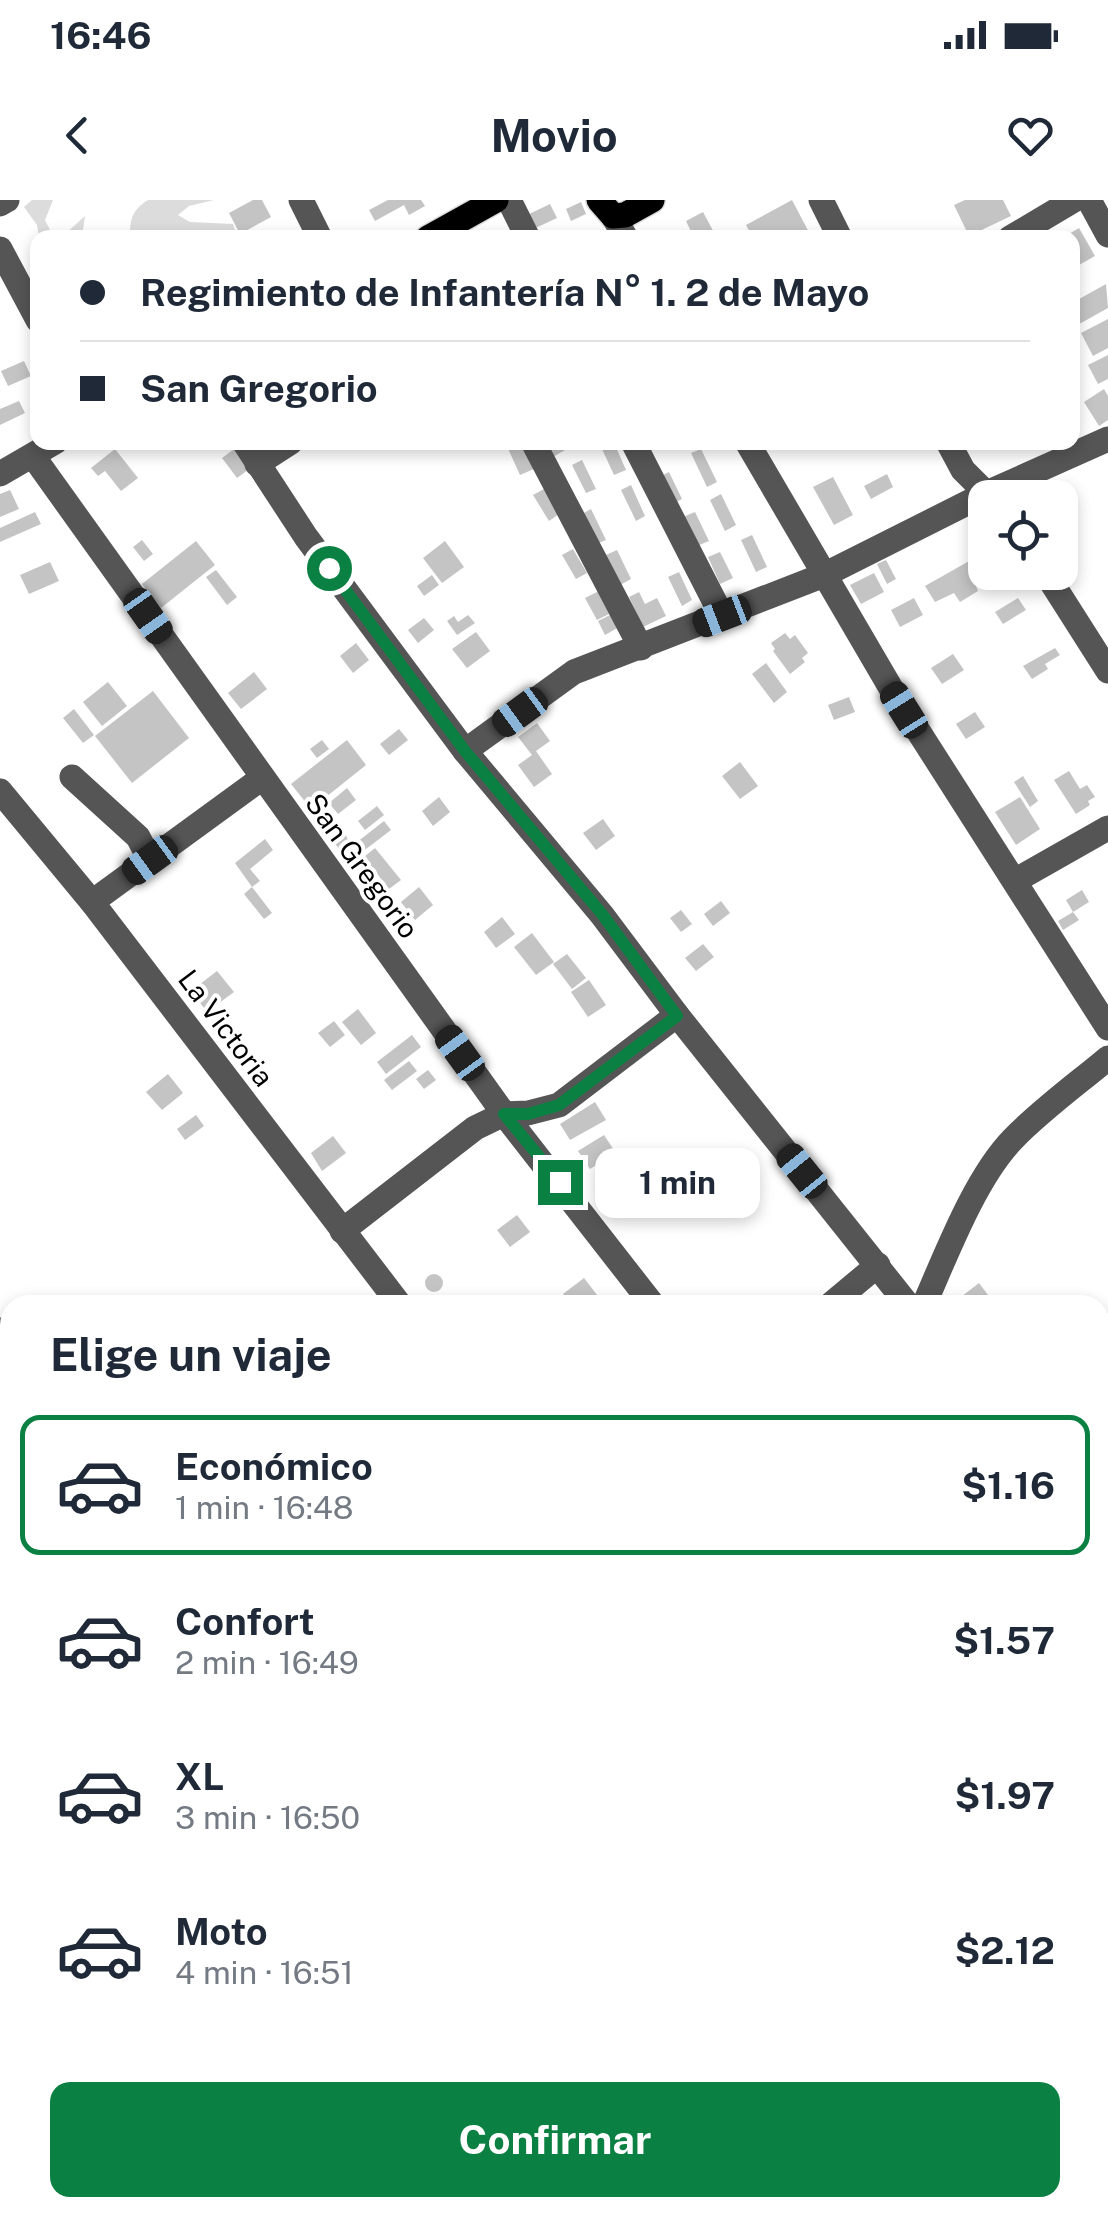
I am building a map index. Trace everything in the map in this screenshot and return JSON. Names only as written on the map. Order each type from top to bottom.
[{"type":"main road","points":[[442,230],[496,200]]},
{"type":"main road","points":[[613,218],[652,200]]},
{"type":"street","points":[[0,204],[7,200]]},
{"type":"street","points":[[301,200],[316,230]]},
{"type":"street","points":[[509,200],[524,230]]},
{"type":"street","points":[[821,200],[836,230]]},
{"type":"street","points":[[1023,230],[1074,200]]},
{"type":"street","points":[[1088,200],[1108,235]]},
{"type":"street","points":[[0,249],[30,305]]},
{"type":"street","points":[[1021,480],[1108,439]]},
{"type":"street","points":[[0,474],[42,450]]},
{"type":"street","name":"San Gregorio","points":[[45,450],[262,778],[504,1114],[645,1295]]},
{"type":"street","points":[[537,450],[641,648]]},
{"type":"street","points":[[637,450],[722,616]]},
{"type":"street","points":[[751,450],[908,716],[1108,1028]]},
{"type":"street","points":[[952,450],[962,470],[973,480]]},
{"type":"street","points":[[250,453],[306,537],[465,751],[602,914],[677,1016],[901,1295]]},
{"type":"street","points":[[465,751],[574,672],[824,574],[968,505]]},
{"type":"street","points":[[1057,590],[1108,670]]},
{"type":"street","points":[[72,777],[138,837],[150,860]]},
{"type":"street","points":[[92,902],[262,778]]},
{"type":"street","name":"La Victoria","points":[[0,790],[92,902],[392,1295]]},
{"type":"street","points":[[1016,880],[1108,828]]},
{"type":"street","points":[[342,1232],[475,1128],[504,1114],[528,1114],[559,1105],[677,1016]]},
{"type":"street","points":[[928,1295],[948,1248],[1000,1156],[1014,1139],[1108,1058]]},
{"type":"street","points":[[842,1295],[878,1264]]},
{"type":"shaded area","points":[[32,200],[53,200],[45,220],[50,230],[38,230],[24,207]]},
{"type":"shaded area","points":[[148,200],[214,200],[189,206],[178,215],[190,222],[233,224],[235,230],[131,230],[138,207]]},
{"type":"shaded area","points":[[85,216],[83,230],[70,230]]},
{"type":"building","points":[[253,200],[262,200],[271,217],[247,230],[238,230],[229,213]]},
{"type":"building","points":[[388,200],[421,200],[425,206],[409,215],[404,205],[375,221],[369,210]]},
{"type":"building","points":[[792,200],[808,230],[749,230],[746,225]]},
{"type":"building","points":[[965,200],[1003,200],[1011,216],[982,230],[966,230],[954,205]]},
{"type":"building","points":[[581,202],[586,214],[571,221],[566,209]]},
{"type":"building","points":[[550,204],[557,218],[529,230],[523,217]]},
{"type":"building","points":[[703,212],[713,230],[690,230],[686,221]]},
{"type":"building","points":[[1079,228],[1095,256],[1080,264],[1080,230],[1076,230]]},
{"type":"building","points":[[1106,284],[1108,308],[1080,324],[1080,299]]},
{"type":"building","points":[[1108,319],[1108,348],[1093,356],[1081,333]]},
{"type":"building","points":[[1108,355],[1108,379],[1098,384],[1088,365]]},
{"type":"building","points":[[24,361],[30,376],[8,386],[1,371]]},
{"type":"building","points":[[1104,389],[1108,396],[1108,420],[1099,426],[1084,402]]},
{"type":"building","points":[[19,401],[25,413],[0,425],[0,409]]},
{"type":"building","points":[[116,450],[138,478],[121,491],[105,471],[98,476],[91,468]]},
{"type":"building","points":[[239,450],[252,467],[237,478],[222,458]]},
{"type":"building","points":[[509,450],[525,450],[534,469],[520,475]]},
{"type":"building","points":[[602,450],[617,450],[626,470],[614,475]]},
{"type":"building","points":[[701,450],[717,482],[707,487],[691,453]]},
{"type":"building","points":[[582,460],[596,489],[586,493],[572,465]]},
{"type":"building","points":[[669,472],[682,499],[670,505],[657,478]]},
{"type":"building","points":[[887,474],[893,487],[871,499],[864,486]]},
{"type":"building","points":[[833,477],[853,515],[834,525],[813,487]]},
{"type":"building","points":[[631,485],[645,516],[636,521],[621,490]]},
{"type":"building","points":[[544,489],[559,514],[549,521],[533,495]]},
{"type":"building","points":[[10,490],[19,509],[0,517],[0,494]]},
{"type":"building","points":[[721,494],[736,525],[725,531],[710,500]]},
{"type":"building","points":[[591,509],[606,540],[596,544],[582,514]]},
{"type":"building","points":[[35,512],[41,524],[0,542],[0,528]]},
{"type":"building","points":[[695,512],[709,541],[697,546],[683,517]]},
{"type":"building","points":[[752,535],[767,567],[756,572],[741,540]]},
{"type":"building","points":[[142,540],[153,554],[144,561],[133,547]]},
{"type":"building","points":[[196,541],[215,565],[161,608],[142,584]]},
{"type":"building","points":[[445,541],[464,567],[442,583],[423,558]]},
{"type":"building","points":[[573,549],[587,573],[576,579],[562,555]]},
{"type":"building","points":[[617,550],[631,579],[620,585],[606,555]]},
{"type":"building","points":[[720,552],[733,578],[720,584],[708,557]]},
{"type":"building","points":[[886,560],[896,579],[887,584],[877,564]]},
{"type":"building","points":[[50,562],[59,581],[29,594],[20,575]]},
{"type":"building","points":[[968,562],[968,590],[978,591],[960,602],[954,593],[935,602],[925,586]]},
{"type":"building","points":[[216,570],[237,597],[227,605],[206,577]]},
{"type":"building","points":[[679,572],[692,600],[682,606],[668,577]]},
{"type":"building","points":[[874,573],[884,592],[861,604],[850,585]]},
{"type":"building","points":[[432,575],[439,585],[424,596],[417,586]]},
{"type":"building","points":[[601,590],[611,613],[597,620],[585,598]]},
{"type":"building","points":[[639,592],[645,604],[657,598],[666,616],[643,627],[629,597]]},
{"type":"building","points":[[914,598],[923,615],[900,627],[891,610]]},
{"type":"building","points":[[1018,598],[1026,610],[1003,624],[995,612]]},
{"type":"building","points":[[612,614],[619,627],[605,635],[598,621]]},
{"type":"building","points":[[468,615],[475,623],[457,635],[447,621],[454,616],[458,622]]},
{"type":"building","points":[[424,618],[434,630],[418,643],[408,630]]},
{"type":"building","points":[[476,632],[490,651],[467,668],[452,649]]},
{"type":"building","points":[[785,633],[790,639],[795,635],[808,653],[802,658],[805,662],[790,674],[771,643]]},
{"type":"building","points":[[356,643],[369,660],[353,673],[340,656]]},
{"type":"building","points":[[1055,648],[1060,655],[1032,679],[1023,666]]},
{"type":"building","points":[[953,654],[964,670],[942,684],[931,668]]},
{"type":"building","points":[[766,663],[787,692],[774,703],[752,674]]},
{"type":"building","points":[[254,672],[267,689],[241,709],[228,693]]},
{"type":"building","points":[[108,682],[127,706],[102,726],[83,702]]},
{"type":"building","points":[[153,691],[189,738],[132,783],[95,736]]},
{"type":"building","points":[[849,697],[855,712],[834,720],[828,705]]},
{"type":"building","points":[[74,709],[94,735],[83,743],[63,718]]},
{"type":"building","points":[[975,712],[985,727],[966,739],[956,724]]},
{"type":"building","points":[[537,723],[550,741],[536,751],[552,774],[534,787],[518,765],[532,755],[518,737]]},
{"type":"building","points":[[399,729],[408,740],[389,755],[380,744]]},
{"type":"building","points":[[322,740],[329,749],[317,758],[310,749]]},
{"type":"building","points":[[347,740],[366,765],[311,809],[291,784]]},
{"type":"building","points":[[740,762],[758,786],[740,799],[722,776]]},
{"type":"building","points":[[1069,771],[1080,789],[1087,785],[1095,797],[1076,814],[1054,780]]},
{"type":"building","points":[[1023,776],[1038,801],[1030,807],[1014,782]]},
{"type":"building","points":[[347,788],[356,800],[338,814],[329,803]]},
{"type":"building","points":[[439,797],[450,812],[433,826],[422,811]]},
{"type":"building","points":[[1020,797],[1040,829],[1016,845],[995,812]]},
{"type":"building","points":[[377,806],[384,815],[365,830],[358,821]]},
{"type":"building","points":[[603,819],[615,836],[596,850],[583,833]]},
{"type":"building","points":[[384,821],[391,830],[349,862],[327,833],[339,824],[352,846]]},
{"type":"building","points":[[265,839],[273,850],[250,869],[260,881],[252,887],[235,863]]},
{"type":"building","points":[[375,848],[401,880],[389,889],[364,857]]},
{"type":"building","points":[[252,887],[272,913],[264,919],[244,894]]},
{"type":"building","points":[[419,887],[433,905],[415,920],[401,902]]},
{"type":"building","points":[[1082,890],[1089,902],[1073,912],[1066,900]]},
{"type":"building","points":[[721,901],[730,913],[713,926],[704,914]]},
{"type":"building","points":[[681,910],[692,924],[681,932],[670,918]]},
{"type":"building","points":[[1073,912],[1079,920],[1063,930],[1058,921]]},
{"type":"building","points":[[502,917],[515,934],[496,948],[484,932]]},
{"type":"building","points":[[532,933],[554,962],[536,975],[514,947]]},
{"type":"building","points":[[703,944],[714,957],[696,971],[685,958]]},
{"type":"building","points":[[567,954],[586,978],[572,989],[553,964]]},
{"type":"building","points":[[217,971],[234,992],[207,1012],[191,991]]},
{"type":"building","points":[[589,980],[606,1005],[588,1017],[571,992]]},
{"type":"building","points":[[358,1009],[376,1033],[361,1045],[342,1022]]},
{"type":"building","points":[[334,1021],[345,1035],[330,1047],[318,1033]]},
{"type":"building","points":[[412,1035],[421,1047],[386,1074],[377,1062]]},
{"type":"building","points":[[409,1061],[417,1071],[392,1090],[384,1080]]},
{"type":"building","points":[[428,1070],[436,1080],[424,1089],[416,1079]]},
{"type":"building","points":[[168,1074],[183,1093],[162,1110],[146,1092]]},
{"type":"building","points":[[595,1102],[606,1120],[570,1140],[560,1124]]},
{"type":"building","points":[[196,1115],[204,1126],[185,1140],[177,1129]]},
{"type":"building","points":[[604,1135],[616,1153],[590,1169],[578,1151]]},
{"type":"building","points":[[333,1136],[346,1153],[322,1171],[311,1153]]},
{"type":"building","points":[[629,1171],[642,1193],[618,1208],[604,1186]]},
{"type":"building","points":[[517,1215],[530,1232],[510,1247],[497,1230]]},
{"type":"building","points":[[434,1274],[443,1283],[434,1292],[425,1283]]},
{"type":"building","points":[[584,1278],[597,1295],[564,1295]]},
{"type":"building","points":[[979,1283],[988,1295],[963,1295]]},
{"type":"route","points":[[329,568],[465,751],[602,914],[677,1016],[559,1105],[528,1114],[504,1114],[560,1182]]}]
